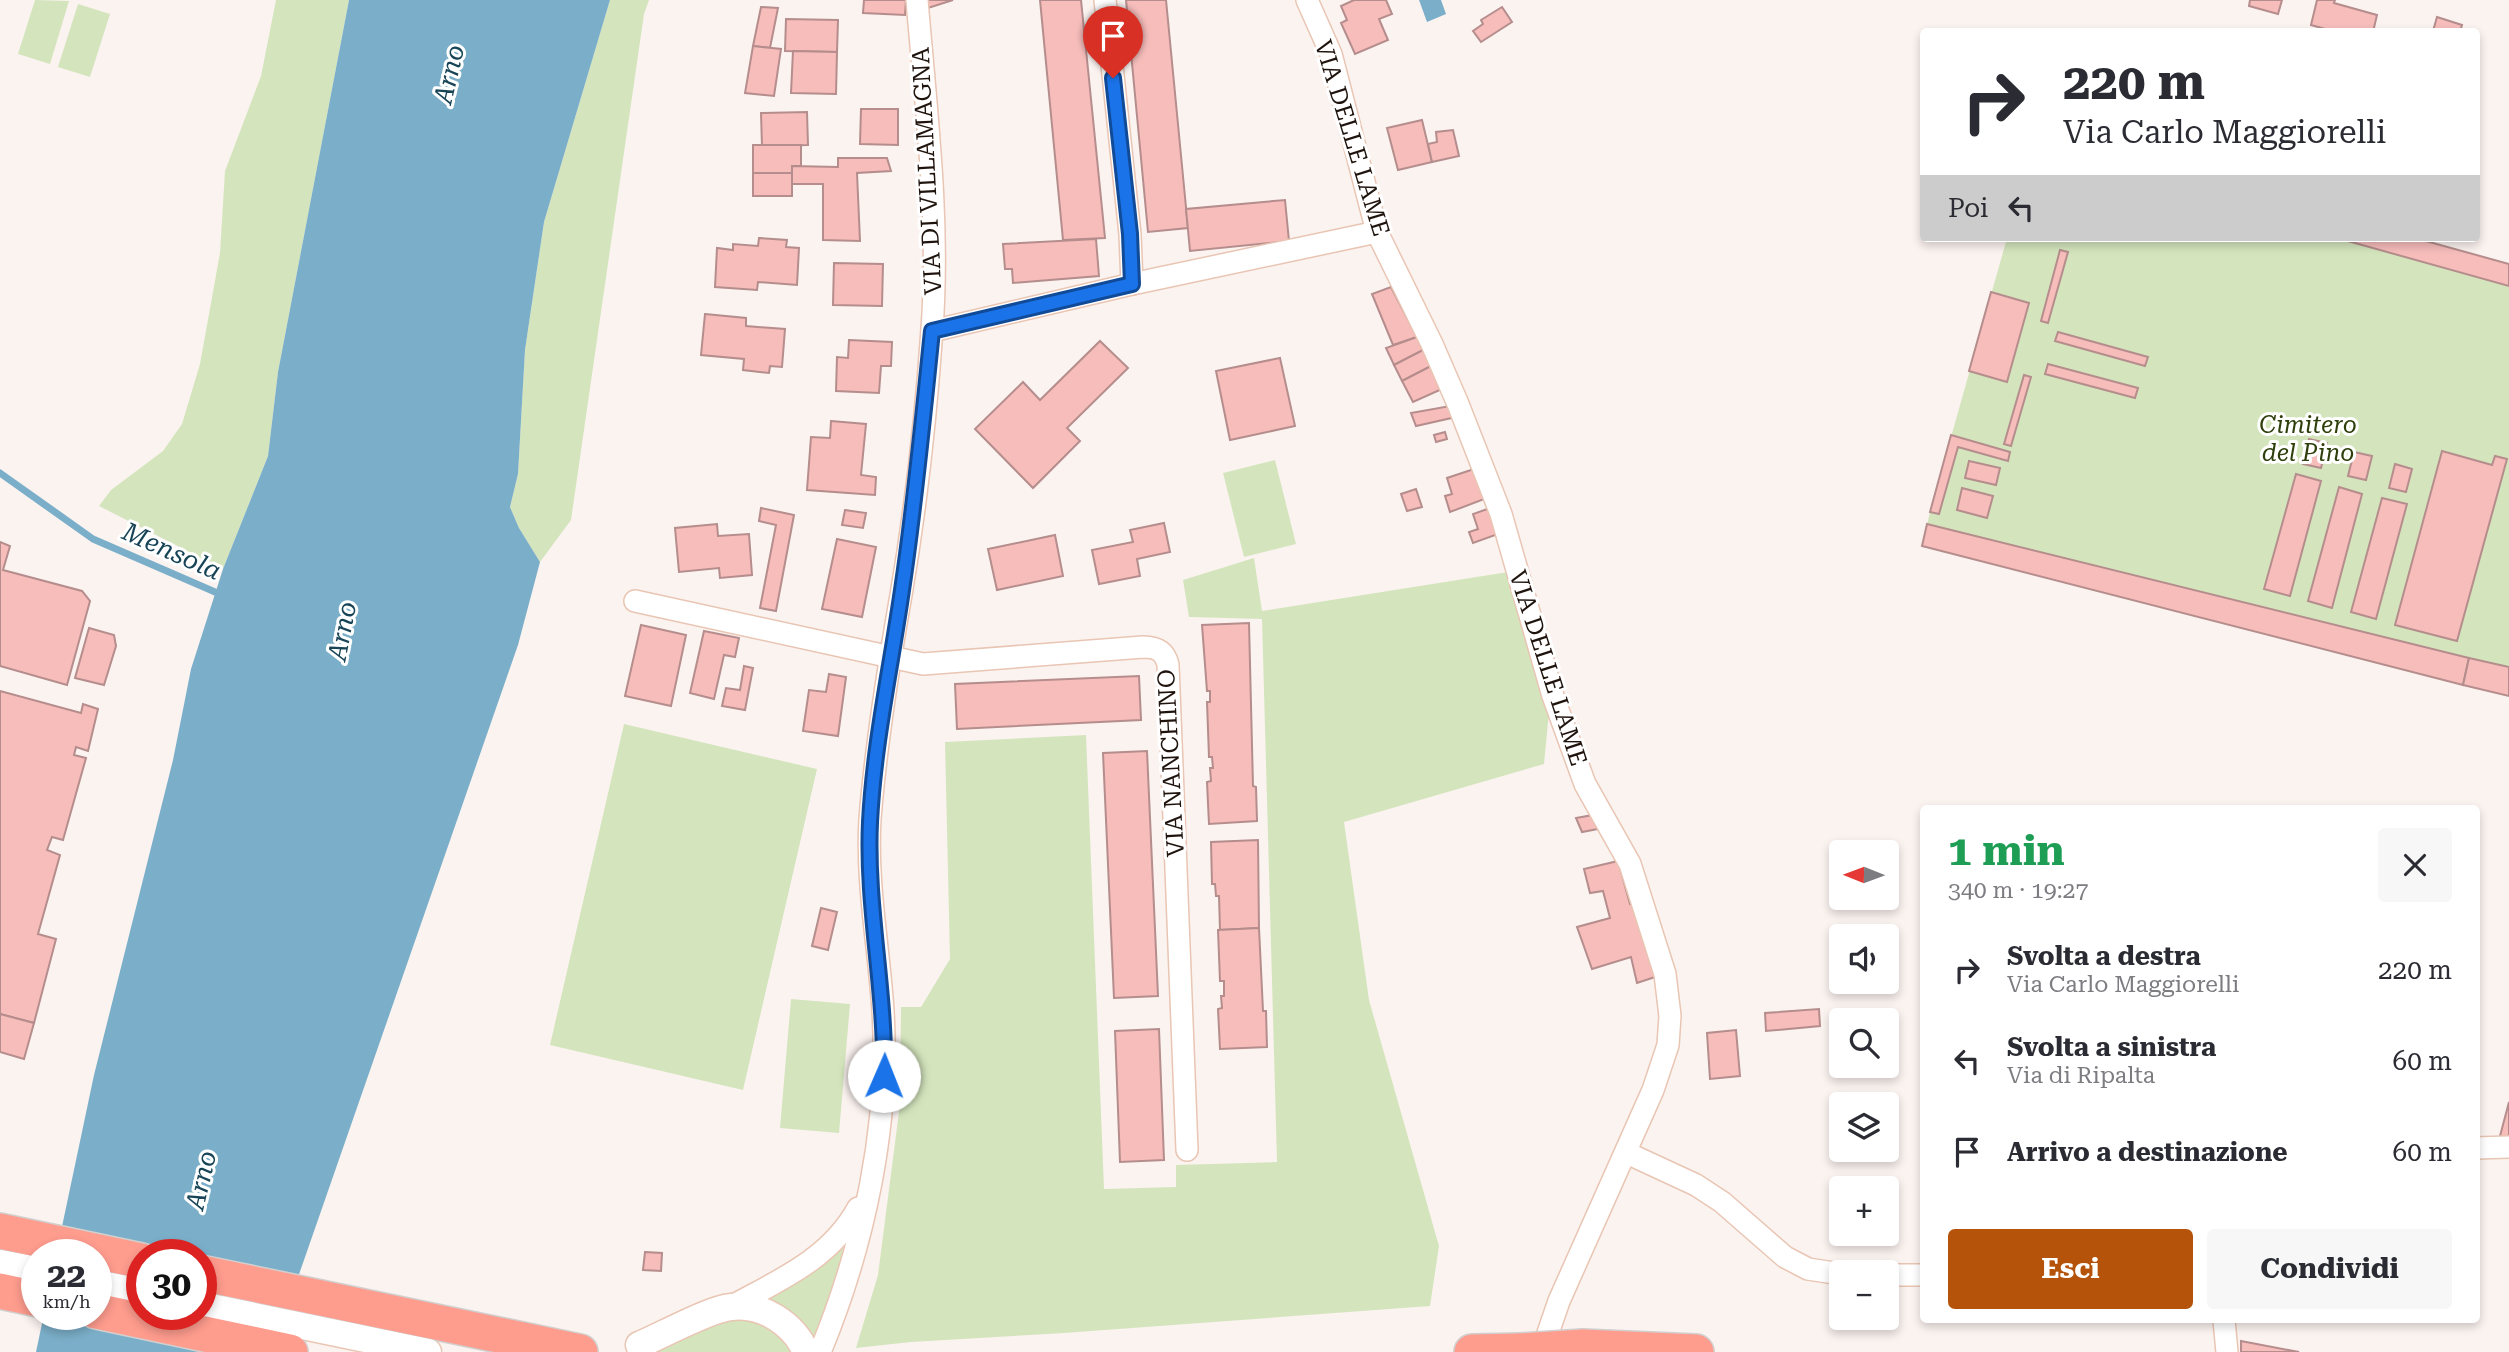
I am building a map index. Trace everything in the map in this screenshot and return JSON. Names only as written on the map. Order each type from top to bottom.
[{"type":"highway","points":[[0,1231],[126,1258]]},
{"type":"highway","points":[[217,1276],[580,1352]]},
{"type":"highway","points":[[0,1291],[21,1296]]},
{"type":"highway","points":[[112,1314],[290,1352]]},
{"type":"highway","points":[[1472,1352],[1534,1342],[1696,1352]]},
{"type":"street","name":"VIA DI VILLAMAGNA","points":[[820,1352],[840,1300],[872,1176],[883,1101],[884,1038],[871,880],[870,824],[890,656],[909,545],[932,331],[935,240],[917,0]]},
{"type":"street","points":[[1105,0],[1130,234],[1132,284]]},
{"type":"street","name":"VIA DELLE LAME","points":[[1307,0],[1331,54],[1377,232],[1432,344],[1482,465],[1501,514],[1553,696],[1585,784],[1630,864],[1665,974],[1670,1016],[1668,1045],[1653,1090],[1559,1301],[1534,1342]]},
{"type":"street","points":[[932,331],[1132,284],[1377,232]]},
{"type":"street","points":[[635,601],[890,656]]},
{"type":"street","name":"VIA NANCHINO","points":[[890,656],[923,664],[1152,647],[1160,650],[1166,657],[1187,1150]]},
{"type":"street","name":"VIA DI VILLAMAGNA","points":[[732,1306],[806,1266],[840,1237],[861,1203],[879,1135]]},
{"type":"street","points":[[2480,1148],[2509,1147]]},
{"type":"street","points":[[1627,1153],[1696,1185],[1722,1202],[1785,1257],[1808,1269],[1829,1272]]},
{"type":"street","points":[[0,1263],[21,1267]]},
{"type":"street","points":[[1899,1275],[1920,1275]]},
{"type":"street","points":[[639,1345],[732,1306],[761,1311],[780,1321],[799,1338],[806,1352]]},
{"type":"street","points":[[217,1308],[428,1352]]},
{"type":"street","points":[[2224,1323],[2227,1352]]},
{"type":"green space","points":[[35,0],[69,1],[50,64],[18,54]]},
{"type":"green space","points":[[276,0],[349,0],[278,372],[268,456],[223,569],[99,506],[111,490],[163,451],[182,424],[200,364],[220,253],[225,171],[261,76]]},
{"type":"green space","points":[[610,0],[649,0],[644,14],[571,520],[540,562],[519,528],[510,507],[518,474],[525,350],[544,222]]},
{"type":"green space","points":[[78,4],[110,14],[90,77],[58,67]]},
{"type":"green space","name":"Cimitero del Pino","points":[[2006,242],[2429,242],[2509,264],[2509,696],[1922,546]]},
{"type":"green space","points":[[1275,460],[1296,544],[1244,557],[1223,473]]},
{"type":"green space","points":[[1254,558],[1262,611],[1508,572],[1549,712],[1544,764],[1344,822],[1369,1000],[1439,1246],[1430,1306],[856,1348],[878,1275],[900,1104],[901,1007],[921,1007],[950,959],[945,742],[1086,735],[1104,1189],[1176,1187],[1176,1165],[1277,1162],[1262,619],[1189,617],[1183,580]]},
{"type":"green space","points":[[624,724],[817,769],[743,1090],[550,1045]]},
{"type":"green space","points":[[791,999],[850,1004],[839,1133],[780,1128]]},
{"type":"green space","points":[[844,1243],[837,1286],[816,1351],[753,1301],[813,1272]]},
{"type":"green space","points":[[736,1316],[778,1327],[799,1352],[639,1352]]},
{"type":"water","name":"Arno","points":[[349,0],[610,0],[544,222],[525,350],[518,474],[510,507],[519,528],[540,562],[518,645],[272,1352],[36,1352],[41,1330],[112,1330],[112,1239],[59,1239],[94,1075],[173,760],[191,669],[223,569],[268,456],[278,372]]},
{"type":"water","points":[[1419,0],[1441,0],[1446,14],[1427,22]]},
{"type":"building","points":[[864,0],[906,0],[905,15],[863,13]]},
{"type":"building","points":[[924,0],[953,0],[925,9]]},
{"type":"building","points":[[1040,0],[1081,0],[1105,238],[1063,240]]},
{"type":"building","points":[[1126,0],[1166,0],[1188,228],[1148,232]]},
{"type":"building","points":[[1354,0],[1386,0],[1392,14],[1379,19],[1388,40],[1355,54],[1341,23],[1347,20],[1341,6]]},
{"type":"building","points":[[2250,0],[2282,0],[2278,14],[2249,6]]},
{"type":"building","points":[[2317,0],[2335,0],[2334,3],[2377,15],[2374,28],[2322,28],[2311,25]]},
{"type":"building","points":[[761,7],[778,8],[770,48],[753,46]]},
{"type":"building","points":[[1502,7],[1512,22],[1481,42],[1473,31],[1483,24],[1481,20]]},
{"type":"building","points":[[2437,17],[2462,25],[2461,28],[2434,28]]},
{"type":"building","points":[[786,19],[838,20],[837,52],[785,51]]},
{"type":"building","points":[[753,46],[781,49],[774,96],[745,93]]},
{"type":"building","points":[[793,51],[837,52],[836,94],[791,93]]},
{"type":"building","points":[[861,109],[898,109],[898,145],[860,144]]},
{"type":"building","points":[[807,112],[808,145],[762,146],[761,113]]},
{"type":"building","points":[[1422,120],[1432,162],[1398,170],[1387,128]]},
{"type":"building","points":[[1453,130],[1459,156],[1432,162],[1428,144],[1437,142],[1436,132]]},
{"type":"building","points":[[753,145],[801,145],[801,166],[792,166],[792,173],[753,173]]},
{"type":"building","points":[[838,158],[887,158],[891,171],[857,173],[860,241],[823,240],[823,184],[792,184],[792,166],[838,167]]},
{"type":"building","points":[[753,173],[792,173],[792,196],[753,196]]},
{"type":"building","points":[[1285,200],[1289,241],[1190,251],[1186,209]]},
{"type":"building","points":[[759,238],[787,240],[786,247],[799,248],[797,285],[758,282],[757,290],[715,287],[717,248],[733,250],[733,244],[758,246]]},
{"type":"building","points":[[1096,239],[1099,276],[1013,283],[1012,269],[1005,269],[1003,244]]},
{"type":"building","points":[[2351,242],[2429,242],[2509,264],[2509,286]]},
{"type":"building","points":[[2060,250],[2068,252],[2048,323],[2041,321]]},
{"type":"building","points":[[834,263],[883,264],[882,306],[833,305]]},
{"type":"building","points":[[1391,287],[1417,337],[1393,345],[1372,294]]},
{"type":"building","points":[[1991,292],[2029,303],[2007,382],[1969,371]]},
{"type":"building","points":[[705,314],[746,318],[746,326],[785,329],[782,367],[770,366],[769,373],[743,370],[744,359],[701,355]]},
{"type":"building","points":[[2058,332],[2148,357],[2145,366],[2055,341]]},
{"type":"building","points":[[1417,337],[1423,350],[1394,365],[1386,348]]},
{"type":"building","points":[[849,340],[892,342],[891,366],[881,366],[879,393],[836,391],[837,357],[848,358]]},
{"type":"building","points":[[1100,341],[1128,368],[1067,428],[1080,441],[1033,488],[975,429],[1023,382],[1040,400]]},
{"type":"building","points":[[1423,350],[1431,366],[1402,381],[1394,365]]},
{"type":"building","points":[[1280,358],[1295,426],[1230,440],[1216,371]]},
{"type":"building","points":[[2048,364],[2138,388],[2135,398],[2045,374]]},
{"type":"building","points":[[1431,366],[1442,389],[1413,402],[1402,381]]},
{"type":"building","points":[[2024,375],[2031,377],[2011,446],[2004,444]]},
{"type":"building","points":[[1450,406],[1456,417],[1416,426],[1411,413]]},
{"type":"building","points":[[831,421],[866,424],[861,475],[876,477],[875,495],[807,490],[811,437],[830,438]]},
{"type":"building","points":[[1445,432],[1447,439],[1436,442],[1434,435]]},
{"type":"building","points":[[1951,435],[2010,452],[2008,461],[1958,447],[1939,514],[1930,512]]},
{"type":"building","points":[[2309,439],[2327,443],[2321,468],[2303,464]]},
{"type":"building","points":[[2442,451],[2492,465],[2495,456],[2507,459],[2457,641],[2395,625]]},
{"type":"building","points":[[2354,452],[2372,456],[2366,480],[2348,476]]},
{"type":"building","points":[[1969,461],[2000,468],[1996,485],[1965,478]]},
{"type":"building","points":[[2395,464],[2412,469],[2406,492],[2389,488]]},
{"type":"building","points":[[1477,468],[1487,498],[1450,512],[1445,496],[1452,494],[1447,478]]},
{"type":"building","points":[[2296,474],[2321,481],[2290,596],[2264,589]]},
{"type":"building","points":[[2339,487],[2362,494],[2332,608],[2308,601]]},
{"type":"building","points":[[1962,488],[1993,496],[1987,518],[1957,510]]},
{"type":"building","points":[[1416,489],[1422,507],[1407,511],[1401,494]]},
{"type":"building","points":[[2382,498],[2407,504],[2376,619],[2351,612]]},
{"type":"building","points":[[1493,507],[1501,533],[1473,543],[1469,532],[1478,529],[1473,514]]},
{"type":"building","points":[[761,508],[794,515],[776,611],[760,608],[776,525],[759,521]]},
{"type":"building","points":[[845,510],[866,513],[863,528],[842,525]]},
{"type":"building","points":[[1164,523],[1170,552],[1137,559],[1140,576],[1099,584],[1092,550],[1133,542],[1130,530]]},
{"type":"building","points":[[717,524],[718,536],[749,534],[752,575],[720,578],[719,568],[679,572],[675,528]]},
{"type":"building","points":[[1927,524],[2469,658],[2463,685],[1922,546]]},
{"type":"building","points":[[1055,535],[1063,576],[997,590],[988,549]]},
{"type":"building","points":[[837,539],[876,547],[862,617],[822,609]]},
{"type":"building","points":[[0,542],[10,546],[3,570],[82,591],[90,601],[67,685],[0,666]]},
{"type":"building","points":[[1249,623],[1253,786],[1256,787],[1257,821],[1209,824],[1207,782],[1211,781],[1210,768],[1213,768],[1212,757],[1209,757],[1207,702],[1210,702],[1210,691],[1207,691],[1202,625]]},
{"type":"building","points":[[641,625],[686,635],[671,706],[625,696]]},
{"type":"building","points":[[89,628],[114,635],[116,646],[104,685],[75,678]]},
{"type":"building","points":[[704,631],[739,638],[735,657],[724,655],[714,699],[690,693]]},
{"type":"building","points":[[2469,658],[2509,667],[2509,696],[2463,685]]},
{"type":"building","points":[[744,666],[753,668],[745,710],[722,706],[726,688],[740,690]]},
{"type":"building","points":[[829,674],[846,677],[838,736],[803,731],[809,690],[826,692]]},
{"type":"building","points":[[1139,676],[1141,720],[957,729],[955,684]]},
{"type":"building","points":[[0,691],[81,713],[83,704],[98,709],[88,751],[76,747],[74,755],[86,758],[63,840],[52,837],[47,850],[60,855],[38,934],[56,939],[34,1023],[0,1014]]},
{"type":"building","points":[[1147,751],[1158,996],[1114,998],[1103,753]]},
{"type":"building","points":[[1593,815],[1598,829],[1582,832],[1576,818]]},
{"type":"building","points":[[1258,840],[1259,928],[1220,930],[1219,896],[1216,896],[1215,884],[1212,884],[1211,842]]},
{"type":"building","points":[[1618,861],[1630,904],[1636,902],[1658,976],[1637,983],[1631,957],[1592,969],[1577,927],[1610,918],[1603,891],[1590,893],[1584,869]]},
{"type":"building","points":[[821,908],[837,912],[828,950],[812,946]]},
{"type":"building","points":[[1259,928],[1267,1047],[1220,1049],[1218,1009],[1222,1008],[1224,981],[1220,981],[1218,930]]},
{"type":"building","points":[[1819,1009],[1820,1026],[1766,1031],[1765,1013]]},
{"type":"building","points":[[0,1014],[34,1023],[24,1059],[0,1052]]},
{"type":"building","points":[[1159,1029],[1164,1160],[1120,1162],[1115,1031]]},
{"type":"building","points":[[1736,1030],[1740,1076],[1710,1079],[1707,1033]]},
{"type":"building","points":[[2509,1102],[2509,1139],[2500,1136]]},
{"type":"building","points":[[645,1252],[662,1253],[661,1271],[643,1270]]},
{"type":"building","points":[[2241,1341],[2299,1352],[2241,1352]]},
{"type":"waterway","name":"Mensola","points":[[0,473],[93,539],[222,595]]},
{"type":"route","points":[[884,1076],[883,1011],[871,880],[870,824],[884,693],[909,545],[932,331],[1132,284],[1130,234],[1113,78]]}]
